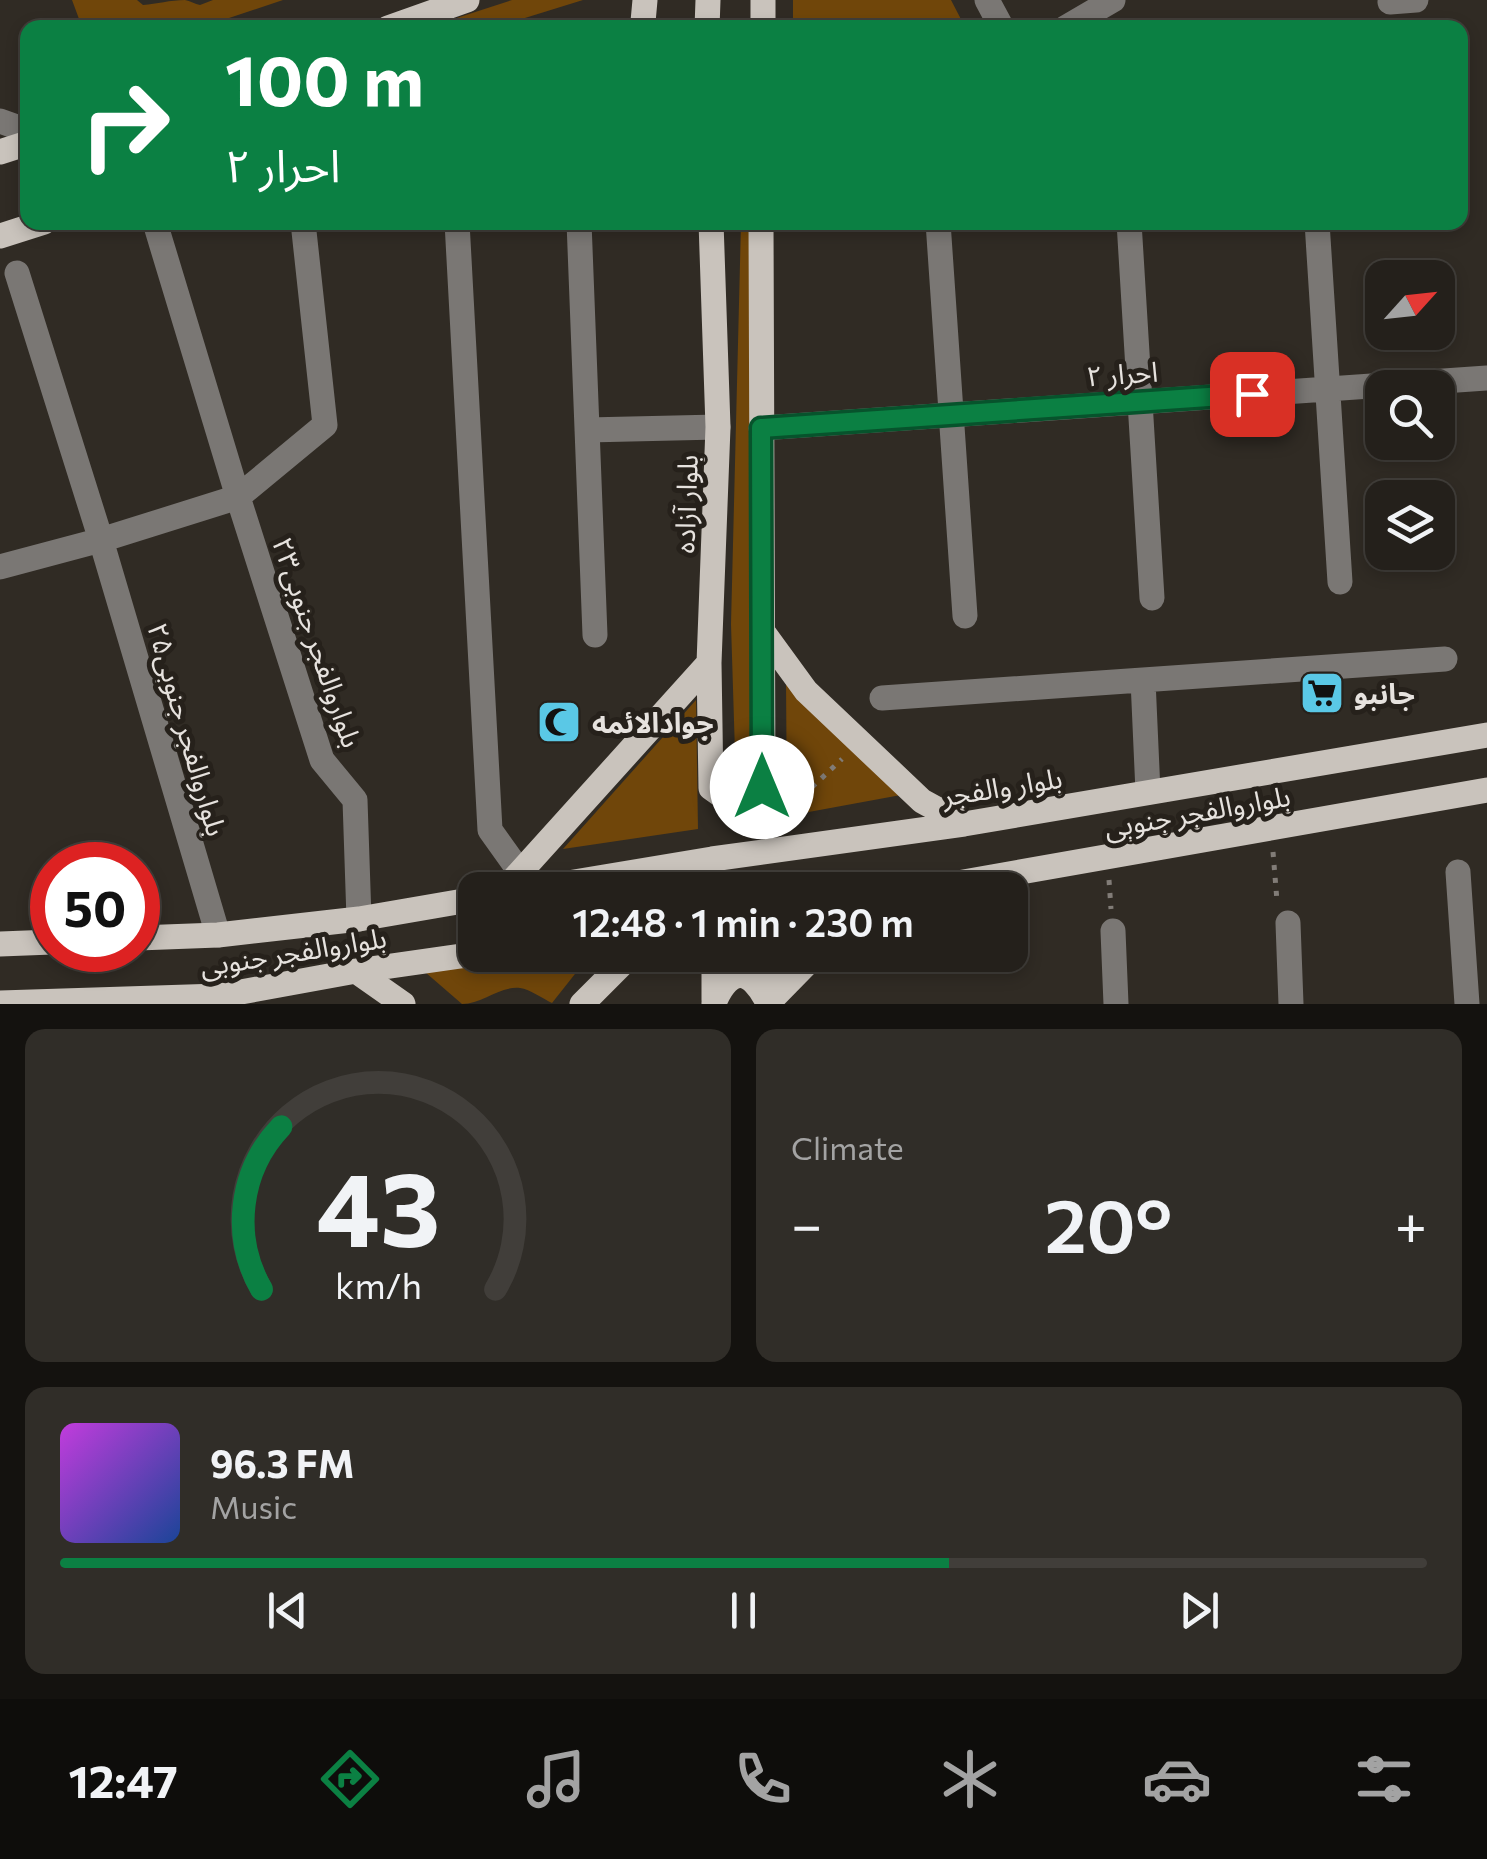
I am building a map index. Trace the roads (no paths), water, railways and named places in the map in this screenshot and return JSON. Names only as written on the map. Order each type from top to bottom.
[{"type":"main road","points":[[411,20],[467,0]]},
{"type":"main road","name":"بلوار آزاده","points":[[712,230],[718,427],[709,663],[711,788],[723,798],[752,796],[762,787],[763,632]]},
{"type":"main road","points":[[761,230],[763,632],[806,691],[922,801],[964,824]]},
{"type":"main road","points":[[526,872],[709,663]]},
{"type":"main road","name":"بلوار والفجر","points":[[610,872],[964,824],[1487,735]]},
{"type":"main road","name":"بلواروالفجر جنوبی","points":[[1028,872],[1487,790]]},
{"type":"main road","points":[[160,937],[359,920],[458,902]]},
{"type":"main road","points":[[0,944],[30,943]]},
{"type":"main road","name":"بلواروالفجر جنوبی","points":[[0,1003],[219,996],[458,956]]},
{"type":"main road","points":[[356,971],[404,1004]]},
{"type":"main road","points":[[582,1004],[614,972]]},
{"type":"main road","points":[[714,972],[714,1004]]},
{"type":"main road","points":[[768,1004],[769,972]]},
{"type":"main road","points":[[768,1004],[799,972]]},
{"type":"main road","points":[[714,1004],[726,982],[736,977],[747,977],[759,984],[768,1004]]},
{"type":"street","points":[[1079,20],[1114,0]]},
{"type":"street","name":"بلواروالفجر جنوبی۲۳","points":[[157,230],[322,760],[354,800],[359,920]]},
{"type":"street","points":[[0,567],[238,497],[325,425],[304,230]]},
{"type":"street","points":[[457,230],[490,830],[510,872]]},
{"type":"street","points":[[579,230],[595,635]]},
{"type":"street","points":[[939,230],[965,616]]},
{"type":"street","points":[[1129,230],[1152,598]]},
{"type":"street","points":[[1317,230],[1340,582]]},
{"type":"street","name":"بلواروالفجر جنوبی۲۵","points":[[17,272],[218,935]]},
{"type":"street","name":"۲ احرار","points":[[761,428],[1487,378]]},
{"type":"street","points":[[587,430],[718,427]]},
{"type":"street","points":[[882,698],[1445,659]]},
{"type":"street","points":[[1143,680],[1148,792]]},
{"type":"street","points":[[1458,872],[1467,1004]]},
{"type":"street","points":[[1288,924],[1291,1004]]},
{"type":"street","points":[[1113,932],[1116,1004]]},
{"type":"place","name":"جانبو","points":[[1322,693]]},
{"type":"place","name":"جوادالائمه","points":[[559,722]]}]
